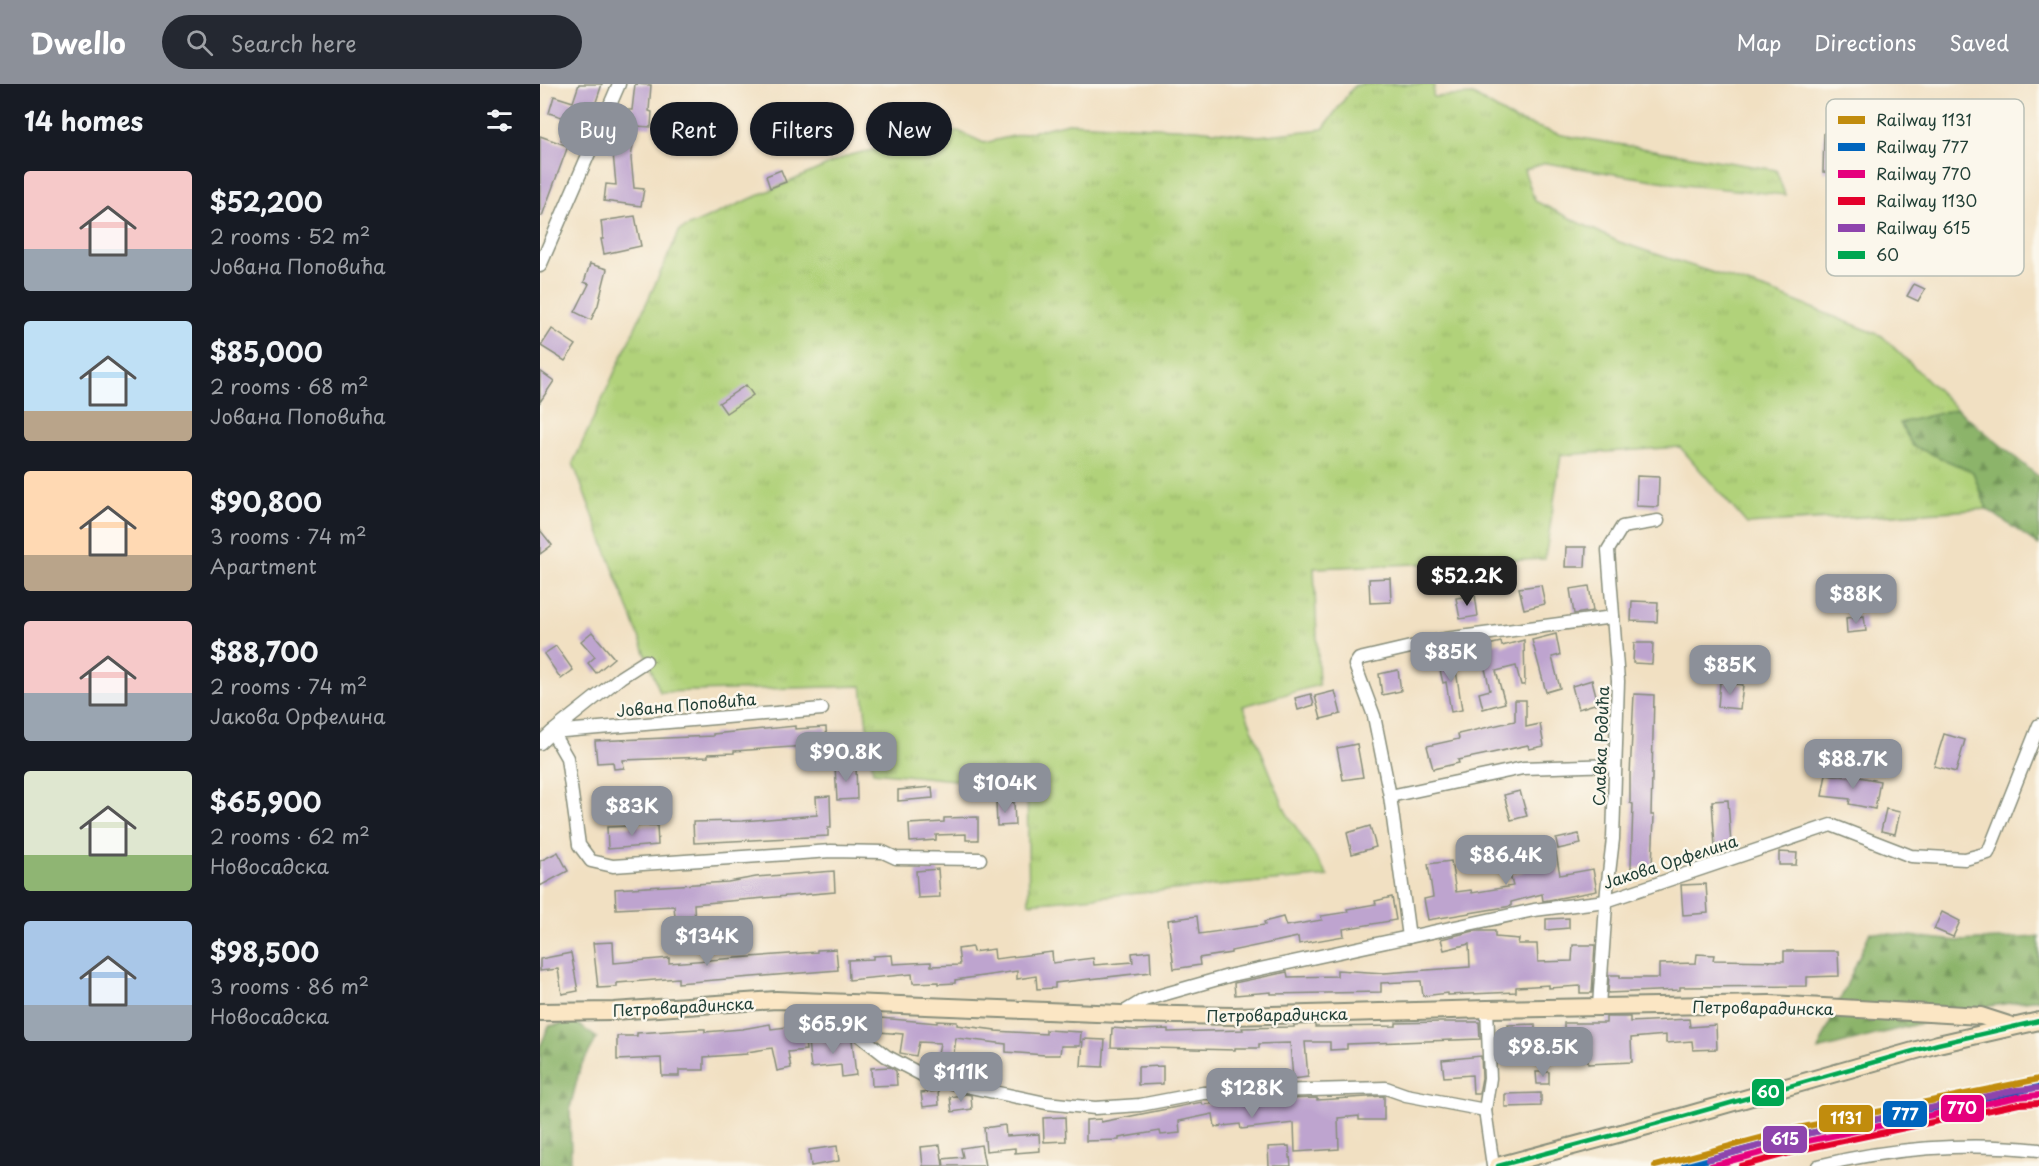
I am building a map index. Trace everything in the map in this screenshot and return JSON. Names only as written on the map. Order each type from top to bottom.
[{"type":"street","points":[[540,266],[619,84]]},
{"type":"street","name":"Славка Родића","points":[[1599,1006],[1613,839],[1618,681],[1608,550],[1622,527],[1658,521]]},
{"type":"street","points":[[1409,937],[1390,796],[1374,716],[1355,665],[1359,659],[1445,639],[1613,618]]},
{"type":"street","name":"Јована Поповића","points":[[540,743],[621,677],[646,661]]},
{"type":"street","name":"Јована Поповића","points":[[552,732],[822,709]]},
{"type":"street","name":"Јакова Орфелина","points":[[1121,1014],[1144,1000],[1232,975],[1534,910],[1606,901],[1831,825],[1911,856],[1965,859],[1988,853],[2039,725]]},
{"type":"street","points":[[552,732],[567,758],[579,845],[591,861],[613,866],[831,851],[883,852],[896,858],[980,860]]},
{"type":"street","points":[[1390,796],[1523,768],[1615,765]]},
{"type":"street","name":"Петроварадинска","points":[[540,1012],[614,1011],[776,1000],[1121,1014],[1233,1016],[1599,1006],[1770,1004],[1981,1016],[2012,1026]]},
{"type":"street","points":[[829,1002],[845,1024],[886,1056],[927,1078],[1046,1103],[1095,1108],[1140,1105],[1203,1093],[1386,1088],[1406,1095],[1485,1110]]},
{"type":"street","points":[[1487,1009],[1490,1078],[1485,1110],[1493,1166]]},
{"type":"street","points":[[1498,1166],[1938,1044],[2039,1021]]},
{"type":"street","points":[[1818,1166],[1885,1154],[1945,1148],[2008,1147],[2039,1150]]},
{"type":"green space","points":[[1434,84],[1433,97],[1473,95],[1515,120],[1562,135],[1776,170],[1785,195],[1685,185],[1546,163],[1524,170],[1535,201],[1619,242],[1772,292],[1882,336],[1957,409],[1900,423],[1913,446],[1973,472],[1987,509],[1747,524],[1680,447],[1561,455],[1545,559],[1314,568],[1319,685],[1243,706],[1286,812],[1328,876],[1029,903],[1027,787],[873,772],[862,686],[660,692],[573,463],[680,230],[854,154],[866,151],[866,156],[952,156],[952,132],[958,131],[984,143],[1068,123],[1196,129],[1259,136],[1323,129],[1354,86]]},
{"type":"green space","points":[[1957,409],[2039,477],[2039,545],[1987,509],[1973,472],[1913,446],[1900,423]]},
{"type":"green space","points":[[1870,932],[1959,941],[2039,937],[2039,999],[1983,1007],[1818,1050]]},
{"type":"green space","points":[[575,1022],[597,1038],[580,1068],[570,1108],[571,1161],[561,1166],[540,1166],[540,1047],[549,1026]]},
{"type":"building","points":[[579,84],[602,84],[596,102],[573,102]]},
{"type":"building","points":[[635,84],[651,85],[650,127],[638,126],[638,102],[633,102]]},
{"type":"building","points":[[554,96],[573,102],[558,102],[558,116],[549,113]]},
{"type":"building","points":[[1824,133],[1826,133],[1826,172],[1823,172]]},
{"type":"building","points":[[540,136],[558,142],[558,156],[564,156],[542,216],[540,216]]},
{"type":"building","points":[[613,156],[631,156],[634,188],[644,189],[641,206],[604,201],[606,184],[616,185]]},
{"type":"building","points":[[781,170],[786,182],[770,188],[766,176]]},
{"type":"building","points":[[635,216],[641,246],[604,254],[601,221]]},
{"type":"building","points":[[590,264],[607,269],[598,305],[591,320],[575,312],[589,284],[584,282]]},
{"type":"building","points":[[1914,284],[1925,289],[1918,301],[1907,296]]},
{"type":"building","points":[[552,329],[576,345],[565,361],[541,346]]},
{"type":"building","points":[[540,371],[554,381],[540,402]]},
{"type":"building","points":[[746,385],[753,395],[726,413],[719,403]]},
{"type":"building","points":[[1637,476],[1659,477],[1658,507],[1636,506]]},
{"type":"building","points":[[540,530],[552,545],[540,554]]},
{"type":"building","points":[[1566,547],[1586,547],[1585,567],[1565,567]]},
{"type":"building","points":[[1390,578],[1391,602],[1370,603],[1369,579]]},
{"type":"building","points":[[1541,585],[1545,604],[1524,609],[1519,588]]},
{"type":"building","points":[[1589,586],[1593,611],[1574,614],[1570,589]]},
{"type":"building","points":[[1475,595],[1478,616],[1460,619],[1456,598]]},
{"type":"building","points":[[1632,601],[1658,602],[1657,622],[1631,621]]},
{"type":"building","points":[[1864,616],[1866,631],[1847,633],[1846,618]]},
{"type":"building","points":[[592,632],[614,658],[596,673],[588,663],[595,657],[581,641]]},
{"type":"building","points":[[1556,634],[1560,655],[1552,657],[1560,688],[1546,692],[1532,640]]},
{"type":"building","points":[[1524,640],[1525,685],[1521,685],[1516,666],[1496,671],[1505,703],[1483,709],[1479,693],[1490,690],[1480,647],[1501,642],[1502,646]]},
{"type":"building","points":[[1634,643],[1653,643],[1652,664],[1633,663]]},
{"type":"building","points":[[556,646],[573,670],[561,679],[544,654]]},
{"type":"building","points":[[1454,657],[1462,710],[1451,712],[1446,682],[1443,683],[1438,661]]},
{"type":"building","points":[[1398,670],[1401,691],[1382,695],[1379,674]]},
{"type":"building","points":[[1592,680],[1598,703],[1578,709],[1572,686]]},
{"type":"building","points":[[1720,682],[1743,685],[1740,709],[1718,707]]},
{"type":"building","points":[[1335,691],[1341,714],[1321,719],[1315,696]]},
{"type":"building","points":[[1311,694],[1314,705],[1298,710],[1295,698]]},
{"type":"building","points":[[1634,694],[1654,695],[1652,868],[1631,868],[1633,804],[1630,803],[1630,775]]},
{"type":"building","points":[[1515,700],[1526,700],[1526,727],[1540,724],[1544,746],[1529,749],[1528,745],[1458,760],[1459,763],[1433,769],[1427,746],[1459,739],[1458,734],[1515,721]]},
{"type":"building","points":[[795,726],[795,729],[826,727],[827,748],[807,749],[807,746],[734,751],[734,753],[708,754],[708,757],[623,760],[624,768],[614,769],[613,762],[597,763],[595,741],[713,736],[713,734]]},
{"type":"building","points":[[1944,734],[1965,740],[1956,772],[1934,766]]},
{"type":"building","points":[[1357,744],[1363,777],[1343,780],[1337,748]]},
{"type":"building","points":[[835,766],[856,766],[857,799],[837,800]]},
{"type":"building","points":[[1826,774],[1880,781],[1875,809],[1849,804],[1850,799],[1822,796]]},
{"type":"building","points":[[932,787],[933,798],[898,801],[898,790]]},
{"type":"building","points":[[1520,791],[1527,816],[1511,820],[1504,795]]},
{"type":"building","points":[[830,796],[831,828],[828,828],[828,836],[694,843],[693,822],[817,815],[816,797]]},
{"type":"building","points":[[1728,800],[1731,845],[1715,847],[1712,801]]},
{"type":"building","points":[[996,802],[1014,802],[1015,825],[997,826]]},
{"type":"building","points":[[1886,809],[1900,812],[1895,834],[1881,831]]},
{"type":"building","points":[[978,817],[978,840],[966,840],[966,834],[936,835],[936,840],[910,842],[909,824],[944,822],[944,818]]},
{"type":"building","points":[[657,825],[658,845],[608,849],[607,827]]},
{"type":"building","points":[[1370,826],[1376,847],[1352,854],[1347,833]]},
{"type":"building","points":[[1579,834],[1581,844],[1558,849],[1556,839]]},
{"type":"building","points":[[1529,839],[1533,857],[1556,853],[1560,875],[1593,869],[1597,891],[1543,901],[1542,894],[1511,902],[1511,906],[1428,920],[1424,899],[1433,897],[1428,864],[1451,861],[1456,892],[1471,890],[1472,893],[1513,886],[1510,875],[1524,871],[1518,842]]},
{"type":"building","points":[[558,852],[568,871],[540,886],[540,861]]},
{"type":"building","points":[[1779,852],[1797,853],[1796,865],[1779,865]]},
{"type":"building","points":[[938,869],[940,897],[918,898],[916,871]]},
{"type":"building","points":[[834,871],[835,892],[694,904],[695,927],[676,928],[674,906],[616,909],[615,889],[728,882],[756,877]]},
{"type":"building","points":[[1706,884],[1708,913],[1683,915],[1681,885]]},
{"type":"building","points":[[1392,897],[1396,920],[1343,929],[1344,936],[1299,944],[1298,937],[1199,958],[1200,965],[1174,969],[1168,920],[1197,916],[1199,934],[1265,925],[1264,922],[1283,917],[1286,926],[1322,920],[1321,916],[1348,912],[1347,909],[1376,904],[1375,901]]},
{"type":"building","points":[[1942,912],[1960,921],[1953,937],[1934,929]]},
{"type":"building","points":[[1569,918],[1569,928],[1546,930],[1546,919]]},
{"type":"building","points":[[1474,931],[1495,931],[1495,937],[1519,939],[1518,944],[1537,944],[1538,962],[1572,961],[1573,945],[1595,945],[1592,993],[1580,993],[1580,986],[1549,988],[1549,985],[1516,987],[1516,992],[1448,995],[1448,993],[1423,996],[1421,981],[1381,983],[1381,992],[1271,994],[1271,992],[1235,995],[1234,983],[1287,972],[1288,977],[1337,976],[1337,970],[1384,973],[1470,967],[1469,944],[1444,950],[1441,939]]},
{"type":"building","points":[[613,942],[614,963],[669,958],[669,963],[836,949],[838,970],[678,983],[678,978],[617,983],[617,987],[598,988],[593,943]]},
{"type":"building","points":[[972,947],[973,952],[994,949],[995,959],[1052,952],[1053,963],[1093,958],[1094,965],[1133,962],[1132,953],[1150,951],[1151,972],[1055,983],[1055,988],[1037,989],[1036,976],[1017,979],[1017,971],[938,984],[938,982],[913,983],[912,974],[849,980],[848,960],[873,959],[873,956],[892,955],[893,964],[931,962],[931,966],[960,965],[958,949]]},
{"type":"building","points":[[1784,951],[1838,951],[1839,976],[1807,977],[1807,986],[1680,987],[1680,990],[1608,993],[1609,975],[1620,975],[1620,978],[1659,978],[1659,964],[1696,963],[1697,954],[1714,955],[1713,960],[1784,961]]},
{"type":"building","points":[[571,953],[578,991],[562,994],[558,969],[540,971],[540,959]]},
{"type":"building","points":[[1606,1017],[1630,1017],[1630,1022],[1689,1019],[1690,1027],[1716,1025],[1717,1049],[1693,1050],[1692,1041],[1666,1043],[1666,1035],[1631,1038],[1632,1062],[1588,1064],[1587,1040],[1564,1040],[1564,1023],[1606,1023]]},
{"type":"building","points":[[880,1018],[937,1023],[937,1021],[957,1022],[957,1025],[995,1031],[1046,1034],[1046,1030],[1081,1032],[1080,1046],[1061,1046],[1060,1055],[1045,1055],[1006,1052],[1006,1044],[956,1038],[952,1067],[936,1065],[940,1043],[919,1042],[916,1056],[900,1053],[903,1034],[879,1032]]},
{"type":"building","points":[[1479,1022],[1480,1039],[1347,1044],[1347,1049],[1330,1050],[1330,1042],[1305,1042],[1308,1077],[1293,1079],[1290,1043],[1259,1044],[1259,1048],[1235,1048],[1235,1050],[1111,1047],[1112,1028],[1168,1029],[1168,1032],[1243,1030],[1242,1028],[1294,1027],[1294,1025],[1315,1024],[1315,1027],[1396,1026],[1396,1023]]},
{"type":"building","points":[[770,1024],[771,1029],[803,1025],[806,1050],[788,1052],[791,1068],[777,1071],[772,1048],[747,1052],[747,1054],[704,1057],[704,1070],[679,1070],[679,1076],[662,1076],[661,1058],[617,1060],[617,1036],[698,1029],[705,1029],[705,1032]]},
{"type":"building","points":[[1535,1024],[1535,1041],[1520,1042],[1520,1038],[1509,1038],[1508,1025]]},
{"type":"building","points":[[849,1038],[852,1040],[856,1075],[842,1077],[841,1065],[811,1068],[808,1042]]},
{"type":"building","points":[[1083,1039],[1105,1040],[1103,1067],[1081,1066]]},
{"type":"building","points":[[1481,1056],[1482,1078],[1479,1094],[1473,1094],[1472,1075],[1444,1077],[1442,1060]]},
{"type":"building","points":[[1163,1066],[1163,1084],[1138,1085],[1138,1067]]},
{"type":"building","points":[[890,1067],[896,1071],[897,1085],[872,1086],[871,1068]]},
{"type":"building","points":[[1536,1072],[1549,1072],[1549,1084],[1537,1084]]},
{"type":"building","points":[[938,1091],[939,1105],[923,1107],[921,1093]]},
{"type":"building","points":[[1541,1093],[1541,1106],[1505,1107],[1505,1094]]},
{"type":"building","points":[[971,1095],[972,1109],[952,1112],[950,1097]]},
{"type":"building","points":[[1384,1096],[1384,1120],[1359,1120],[1359,1116],[1338,1118],[1339,1149],[1295,1152],[1294,1123],[1241,1129],[1240,1124],[1215,1127],[1213,1114],[1179,1121],[1180,1133],[1161,1135],[1160,1131],[1119,1138],[1119,1140],[1086,1141],[1086,1120],[1101,1119],[1101,1122],[1202,1102],[1203,1105],[1229,1101],[1229,1104],[1259,1100],[1317,1098],[1317,1100]]},
{"type":"building","points":[[1065,1117],[1066,1141],[1044,1142],[1043,1118]]},
{"type":"building","points":[[1005,1125],[1006,1136],[1039,1134],[1040,1151],[1015,1153],[1015,1148],[986,1151],[984,1128]]},
{"type":"building","points":[[940,1145],[943,1166],[923,1166],[921,1147]]},
{"type":"building","points":[[981,1145],[985,1166],[944,1166],[943,1159],[963,1157],[961,1148]]},
{"type":"building","points":[[837,1146],[839,1161],[811,1166],[809,1150]]},
{"type":"building","points":[[1289,1146],[1291,1166],[1269,1166],[1268,1147]]},
{"type":"rail line","name":"1131","points":[[1655,1166],[1798,1128],[2039,1079]]},
{"type":"rail line","name":"777","points":[[1684,1166],[1800,1135],[2039,1087]]},
{"type":"rail line","name":"615","points":[[1709,1159],[1801,1135],[2016,1090],[2038,1088]]},
{"type":"rail line","name":"770","points":[[1711,1166],[1803,1142],[2018,1097],[2039,1095]]},
{"type":"rail line","name":"1130","points":[[1741,1166],[1805,1149],[2019,1104],[2039,1103]]},
{"type":"transit line","name":"60","points":[[1498,1166],[1938,1044],[2039,1021]]}]
